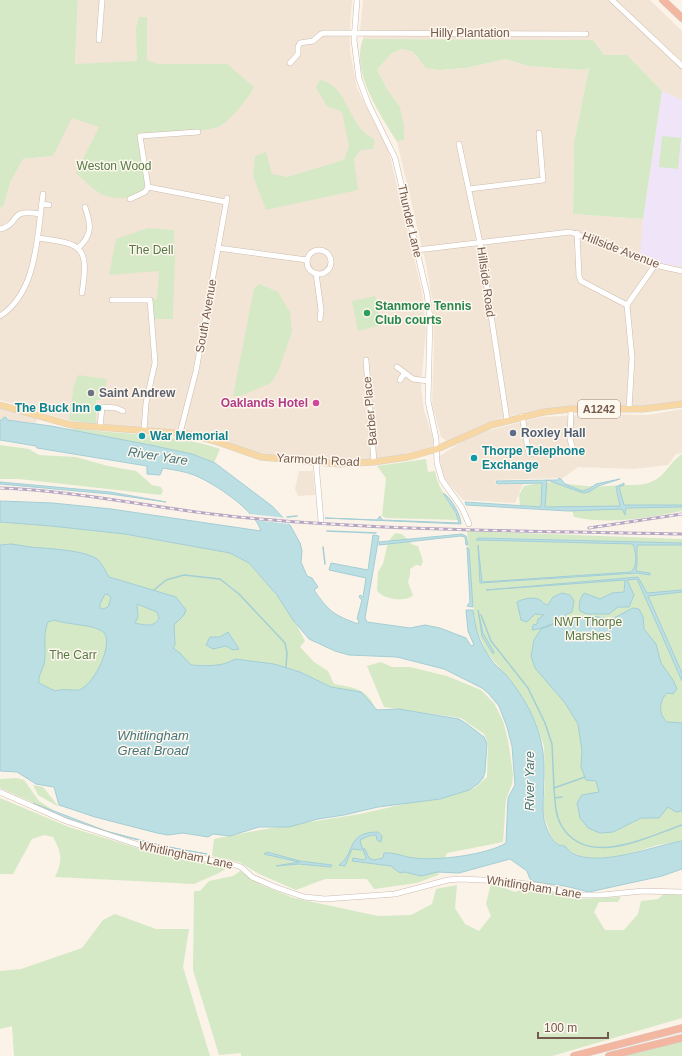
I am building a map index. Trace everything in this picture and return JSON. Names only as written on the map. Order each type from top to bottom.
[{"type":"highway","points":[[663,0],[682,18]]},
{"type":"highway","points":[[574,1056],[682,1028]]},
{"type":"highway","points":[[609,1056],[682,1038]]},
{"type":"main road","name":"Yarmouth Road","points":[[0,405],[70,425],[180,433],[205,437],[261,457],[316,463],[374,462],[408,457],[437,449],[478,430],[522,416],[571,409],[654,408],[682,404]]},
{"type":"street","points":[[99,40],[102,0]]},
{"type":"street","name":"Thunder Lane","points":[[358,0],[354,33],[354,50],[359,79],[368,103],[395,158],[427,294],[430,318],[428,381],[430,412],[437,449]]},
{"type":"street","points":[[612,0],[682,66]]},
{"type":"street","name":"Hilly Plantation","points":[[291,60],[298,54],[298,47],[300,43],[313,41],[321,34],[586,34]]},
{"type":"street","points":[[130,199],[145,192],[148,187],[140,136],[198,132]]},
{"type":"street","points":[[468,189],[542,180],[539,133]]},
{"type":"street","name":"Hillside Road","points":[[459,144],[480,243],[507,420]]},
{"type":"street","name":"South Avenue","points":[[148,187],[226,200],[196,371],[180,433]]},
{"type":"street","points":[[0,316],[11,307],[24,288],[32,268],[38,238],[43,194]]},
{"type":"street","points":[[42,204],[49,205]]},
{"type":"street","points":[[78,248],[89,236],[91,230],[85,207]]},
{"type":"street","points":[[0,229],[8,226],[18,214],[27,212],[40,214]]},
{"type":"street","name":"Hillside Avenue","points":[[417,250],[568,232],[577,233],[655,265],[682,270]]},
{"type":"street","points":[[577,233],[579,276],[581,281],[627,305]]},
{"type":"street","points":[[38,238],[65,242],[78,248],[85,264],[82,294]]},
{"type":"street","points":[[218,248],[307,260]]},
{"type":"street","points":[[314,250],[323,250],[331,260],[328,269],[321,273],[316,273],[309,268],[307,260],[314,250]]},
{"type":"street","points":[[629,409],[632,358],[627,305],[655,265]]},
{"type":"street","points":[[316,273],[323,312],[320,319]]},
{"type":"street","points":[[112,300],[150,300],[155,363],[146,403],[144,430]]},
{"type":"street","name":"Barber Place","points":[[366,360],[374,462]]},
{"type":"street","points":[[397,367],[404,374],[413,379],[428,381]]},
{"type":"street","points":[[400,380],[404,374]]},
{"type":"street","points":[[100,427],[102,405],[123,411]]},
{"type":"street","points":[[571,409],[570,439],[573,450]]},
{"type":"street","points":[[522,416],[526,454],[538,452]]},
{"type":"street","points":[[437,449],[437,462],[442,480],[462,508],[469,524]]},
{"type":"street","points":[[316,463],[321,522]]},
{"type":"street","name":"Whitlingham Lane","points":[[0,792],[66,821],[145,847],[241,867],[252,876],[264,882],[304,897],[325,899],[394,894],[448,880],[468,879],[504,881],[542,886],[576,895],[682,892]]},
{"type":"shaded area","points":[[78,0],[352,0],[350,51],[357,88],[389,152],[422,292],[426,329],[421,388],[424,410],[434,442],[432,447],[389,458],[326,463],[254,453],[222,439],[193,432],[78,423],[0,400],[0,208],[4,205],[10,183],[23,159],[53,156],[75,64]]},
{"type":"shaded area","points":[[363,0],[650,0],[682,31],[682,100],[662,91],[627,55],[604,55],[593,40],[363,39],[364,31],[360,31]]},
{"type":"shaded area","points":[[402,49],[413,52],[418,59],[440,70],[466,68],[506,59],[528,66],[583,70],[589,68],[574,142],[573,214],[643,219],[641,255],[660,263],[682,267],[682,401],[656,406],[575,406],[544,409],[501,418],[447,441],[441,437],[432,404],[434,346],[433,305],[426,264],[397,142],[404,140],[400,107],[387,89],[377,70],[391,54]]},
{"type":"shaded area","points":[[662,91],[682,100],[682,267],[660,263],[640,255],[643,219]]},
{"type":"shaded area","points":[[0,408],[37,418],[36,423],[8,420],[8,417],[4,417],[2,420],[0,419]]},
{"type":"shaded area","points":[[682,409],[682,453],[676,454],[668,465],[634,469],[578,467],[563,478],[495,480],[496,485],[523,484],[515,503],[463,500],[443,477],[438,457],[474,434],[542,417],[596,414],[648,415]]},
{"type":"shaded area","points":[[299,471],[313,471],[315,495],[298,496],[295,489]]},
{"type":"green space","name":"Weston Wood","points":[[0,0],[78,0],[75,64],[137,61],[136,28],[139,17],[147,17],[147,60],[159,64],[227,64],[254,87],[239,108],[220,126],[212,129],[181,132],[139,133],[145,189],[140,193],[129,197],[116,198],[103,195],[92,188],[76,173],[99,127],[72,118],[53,156],[23,159],[10,183],[4,205],[0,208]]},
{"type":"green space","points":[[363,39],[593,40],[604,55],[627,55],[662,91],[643,219],[573,214],[574,142],[589,68],[583,70],[528,66],[506,59],[466,68],[440,70],[426,68],[413,52],[402,49],[391,54],[377,70],[387,89],[400,107],[404,126],[404,140],[397,142],[369,93],[364,79],[360,52]]},
{"type":"green space","points":[[320,80],[335,88],[345,101],[358,125],[364,132],[375,140],[373,149],[361,150],[354,159],[358,190],[266,210],[253,176],[255,156],[266,152],[272,174],[287,177],[344,160],[349,146],[342,112],[327,106],[316,88]]},
{"type":"green space","points":[[662,136],[681,138],[678,169],[659,167]]},
{"type":"green space","name":"The Dell","points":[[148,228],[174,230],[175,257],[173,319],[153,319],[152,299],[157,299],[159,271],[109,275],[116,239]]},
{"type":"green space","points":[[260,284],[278,292],[290,312],[292,332],[278,372],[271,383],[241,396],[233,396],[254,288]]},
{"type":"green space","name":"Stanmore Tennis Club courts","points":[[375,296],[381,325],[358,331],[352,301]]},
{"type":"green space","points":[[78,375],[107,379],[105,396],[100,400],[96,400],[96,424],[69,420],[74,385]]},
{"type":"green space","points":[[73,428],[166,437],[220,449],[214,463],[192,454],[73,430]]},
{"type":"green space","points":[[0,445],[29,449],[39,455],[76,457],[108,466],[136,471],[152,485],[161,487],[163,491],[161,495],[19,479],[0,479]]},
{"type":"green space","points":[[682,454],[682,511],[628,520],[600,520],[574,517],[572,510],[520,506],[519,495],[524,486],[548,482],[587,486],[645,484],[653,481],[661,475]]},
{"type":"green space","points":[[426,459],[428,472],[435,471],[439,484],[459,520],[386,518],[382,516],[386,478],[377,466]]},
{"type":"green space","name":"The Carr","points":[[0,522],[125,534],[230,553],[249,563],[277,595],[305,641],[300,647],[314,662],[328,671],[334,684],[360,690],[369,697],[376,710],[360,692],[331,687],[300,672],[284,667],[191,665],[79,690],[55,691],[39,683],[0,651]]},
{"type":"green space","name":"NWT Thorpe Marshes","points":[[467,531],[682,539],[682,841],[658,845],[621,856],[597,858],[584,857],[571,852],[556,843],[551,836],[543,813],[545,782],[544,746],[536,723],[507,676],[486,652],[475,625]]},
{"type":"green space","points":[[395,533],[402,534],[413,545],[418,546],[423,561],[421,566],[416,565],[410,569],[408,582],[413,595],[405,599],[388,598],[383,596],[377,590],[378,572],[383,564],[388,542]]},
{"type":"green space","points":[[381,662],[392,667],[410,667],[447,676],[481,690],[494,703],[503,721],[508,740],[513,774],[512,784],[506,799],[503,842],[447,853],[438,875],[417,883],[374,889],[367,879],[325,879],[296,890],[259,874],[239,862],[212,856],[214,839],[360,814],[475,788],[487,777],[488,743],[484,734],[461,718],[384,707],[367,666]]},
{"type":"green space","points":[[17,778],[24,780],[39,801],[59,814],[0,788],[0,779]]},
{"type":"green space","points":[[33,785],[43,787],[59,807],[38,795]]},
{"type":"green space","points":[[0,798],[69,827],[144,850],[175,857],[231,866],[194,884],[55,877],[60,862],[60,852],[53,837],[44,835],[32,839],[13,874],[0,874]]},
{"type":"green space","points":[[240,871],[261,885],[294,898],[378,916],[411,915],[432,904],[436,889],[457,885],[455,908],[465,924],[479,931],[491,916],[486,904],[491,883],[515,892],[528,887],[573,899],[621,897],[618,902],[599,902],[594,912],[605,930],[624,930],[638,914],[641,901],[658,899],[664,894],[682,895],[682,1018],[552,1056],[241,1056],[241,1053],[219,1055],[193,970],[194,891],[200,891],[209,881],[233,876]]},
{"type":"green space","points":[[115,914],[156,929],[189,929],[183,967],[210,1056],[14,1056],[12,1026],[0,1029],[0,971],[21,969],[82,948],[103,920]]},
{"type":"green space","points":[[682,1039],[682,1056],[616,1056]]},
{"type":"water","name":"River Yare","points":[[4,417],[7,418],[7,420],[51,426],[192,454],[215,463],[272,506],[290,525],[300,543],[302,551],[301,562],[307,576],[312,578],[318,587],[314,590],[333,612],[358,624],[359,620],[357,619],[362,600],[359,597],[360,595],[363,597],[366,578],[329,570],[331,563],[368,570],[373,535],[379,536],[365,618],[367,622],[410,628],[425,625],[440,628],[466,638],[471,646],[474,645],[468,631],[466,610],[473,610],[476,629],[483,647],[519,692],[527,705],[540,736],[544,768],[543,815],[551,838],[558,845],[566,847],[572,853],[583,857],[596,858],[611,857],[682,841],[682,869],[662,876],[589,892],[565,886],[535,882],[530,879],[527,871],[510,859],[459,873],[437,872],[421,876],[405,872],[400,873],[391,866],[352,861],[353,858],[364,860],[366,858],[363,850],[352,849],[345,866],[339,865],[348,855],[356,839],[361,835],[368,833],[378,832],[382,836],[381,842],[377,840],[376,835],[360,840],[362,848],[365,849],[369,858],[374,860],[383,858],[384,853],[392,853],[423,859],[448,858],[487,851],[506,843],[508,798],[515,785],[512,746],[499,706],[482,688],[444,669],[397,657],[349,655],[335,651],[309,639],[293,620],[277,595],[249,563],[230,553],[125,534],[0,522],[0,501],[53,503],[111,509],[261,531],[251,515],[233,498],[212,484],[194,475],[163,468],[160,475],[147,474],[147,466],[37,448],[36,446],[0,440],[0,420]]},
{"type":"water","points":[[559,478],[565,484],[582,491],[589,489],[596,484],[620,479],[598,486],[589,492],[583,493],[547,480],[558,480]]},
{"type":"water","points":[[547,480],[545,507],[620,506],[616,487],[624,483],[624,485],[619,487],[624,505],[682,505],[682,507],[626,508],[625,515],[622,509],[568,511],[466,505],[465,502],[541,507],[542,483],[497,484],[496,481]]},
{"type":"water","points":[[0,482],[110,492],[166,502],[110,494],[0,484]]},
{"type":"water","points":[[443,493],[455,506],[461,520],[461,524],[325,518],[377,520],[380,516],[382,520],[459,523],[456,513]]},
{"type":"water","points":[[462,534],[466,536],[468,545],[466,545],[465,537],[461,536],[379,545],[379,542]]},
{"type":"water","points":[[478,538],[682,543],[682,545],[637,545],[636,571],[650,573],[650,575],[637,573],[480,583],[478,545],[482,582],[631,572],[635,566],[636,559],[633,544],[476,540]]},
{"type":"water","name":"Whitlingham Great Broad","points":[[11,544],[86,554],[99,561],[109,577],[176,597],[186,610],[184,615],[174,625],[175,645],[173,648],[191,665],[219,665],[235,659],[274,664],[300,672],[331,687],[361,692],[377,710],[399,709],[459,719],[484,737],[487,743],[485,772],[483,778],[478,784],[469,790],[440,799],[378,807],[318,819],[289,827],[259,827],[230,836],[213,834],[208,837],[183,833],[168,835],[95,817],[59,805],[54,787],[36,784],[17,772],[0,771],[0,545]],"holes":[[[105,594],[109,595],[111,598],[108,607],[103,609],[100,608],[100,604]],[[137,604],[157,612],[159,618],[152,625],[145,625],[135,623],[138,617]],[[54,620],[92,627],[102,631],[106,636],[107,643],[102,662],[91,680],[79,690],[55,691],[39,683],[45,659],[45,632],[48,622]]]},
{"type":"water","points":[[467,547],[469,549],[473,607],[467,606],[470,602]]},
{"type":"water","points":[[638,577],[647,593],[682,590],[682,592],[648,596],[682,673],[682,681],[637,579],[627,580],[634,595],[629,607],[618,607],[609,614],[587,614],[580,611],[579,604],[581,598],[584,593],[600,599],[612,593],[624,592],[625,580],[486,590]]},
{"type":"water","points":[[562,593],[570,595],[574,601],[572,612],[565,615],[565,620],[532,630],[533,625],[537,624],[538,619],[544,615],[535,614],[527,622],[521,620],[517,602],[535,598],[548,605],[553,597]]},
{"type":"water","points":[[633,608],[639,609],[643,617],[644,629],[656,644],[661,663],[673,680],[677,689],[673,694],[667,693],[664,696],[661,704],[661,711],[667,722],[682,723],[682,811],[676,812],[668,807],[659,818],[641,818],[613,832],[600,833],[588,828],[580,818],[577,803],[582,795],[599,792],[596,781],[586,780],[581,767],[582,751],[578,724],[565,703],[535,668],[531,656],[534,640],[541,629],[557,623],[570,622],[591,616],[612,619]]},
{"type":"water","points":[[478,610],[483,633],[494,652],[493,654],[482,636]]},
{"type":"water","points":[[228,632],[239,649],[233,650],[226,646],[213,649],[206,645],[210,637],[220,637]]},
{"type":"water","points":[[33,803],[106,831],[155,844],[128,838],[89,826],[36,806]]},
{"type":"water","points":[[155,844],[187,850],[207,854],[167,847]]},
{"type":"water","points":[[267,852],[300,861],[332,865],[331,867],[299,864],[276,866],[299,862],[264,854]]},
{"type":"pier","points":[[250,514],[286,518],[290,524],[254,520]]},
{"type":"waterway","points":[[287,517],[297,516]]},
{"type":"waterway","points":[[327,531],[376,533]]},
{"type":"waterway","points":[[323,547],[325,564]]},
{"type":"waterway","points":[[154,590],[166,580],[184,575],[220,579],[239,594],[285,643],[287,653],[286,667]]},
{"type":"waterway","points":[[481,615],[491,641],[528,688],[545,723],[552,744],[554,788]]},
{"type":"waterway","points":[[585,777],[554,788],[556,812],[561,825],[572,838],[586,845],[601,848],[618,846],[635,842],[682,825]]},
{"type":"waterway","points":[[555,798],[562,797]]},
{"type":"railway","points":[[0,488],[63,493],[218,515],[357,526],[466,530],[682,534]]},
{"type":"railway","points":[[589,528],[682,514]]},
{"type":"place","name":"Stanmore Tennis Club courts","points":[[367,313]]},
{"type":"place","name":"Saint Andrew","points":[[91,393]]},
{"type":"place","name":"Oaklands Hotel","points":[[316,403]]},
{"type":"place","name":"The Buck Inn","points":[[98,408]]},
{"type":"place","name":"Roxley Hall","points":[[513,433]]},
{"type":"place","name":"War Memorial","points":[[142,436]]},
{"type":"place","name":"Thorpe Telephone Exchange","points":[[474,458]]}]
